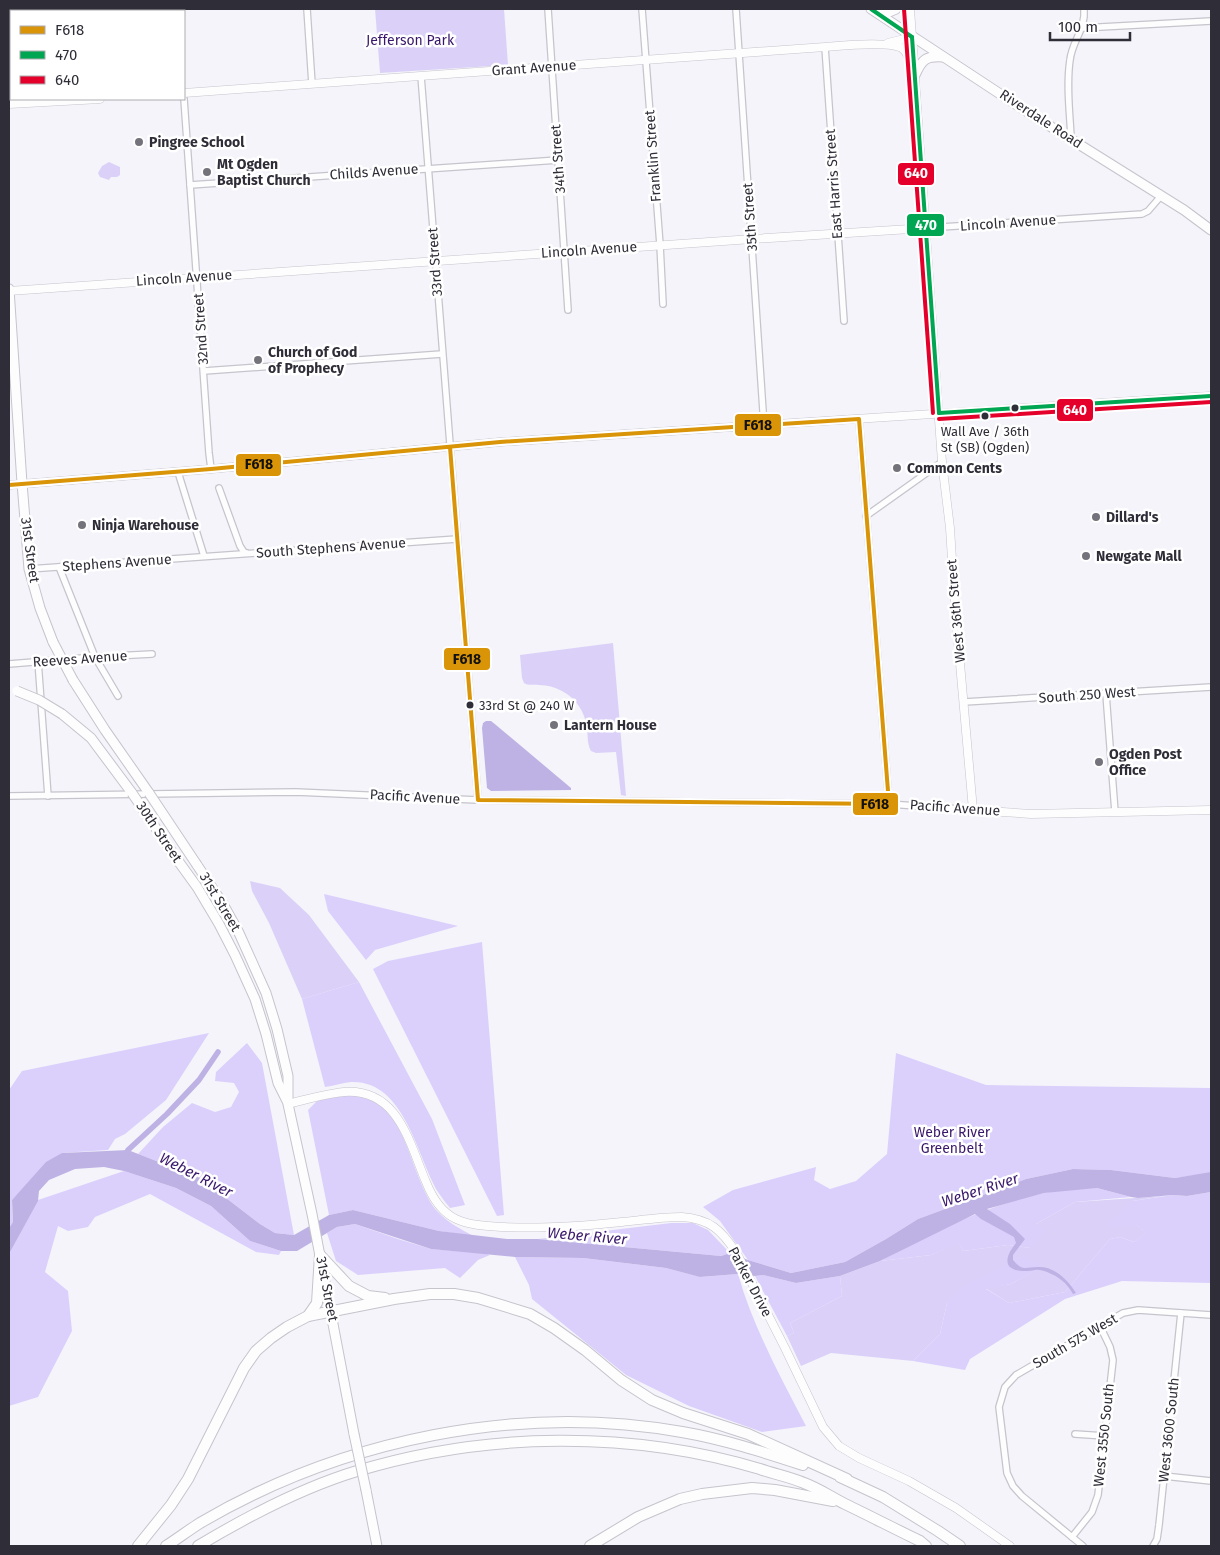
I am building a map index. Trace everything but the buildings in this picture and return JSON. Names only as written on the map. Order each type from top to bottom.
[{"type":"highway","points":[[320,1255],[349,1286],[368,1296],[394,1299]]},
{"type":"highway","points":[[308,1316],[317,1304],[320,1255]]},
{"type":"highway","points":[[138,1546],[171,1505],[188,1479],[248,1362],[256,1351],[271,1338],[287,1326],[308,1316],[430,1294],[454,1294],[478,1298],[530,1314],[570,1339],[621,1380],[652,1400],[683,1413],[748,1434],[847,1479],[883,1497],[960,1546]]},
{"type":"highway","points":[[166,1546],[200,1523],[249,1497],[307,1471],[353,1455],[400,1442],[494,1426],[593,1423],[639,1426],[682,1432],[729,1441],[847,1479]]},
{"type":"highway","points":[[198,1546],[276,1504],[320,1484],[357,1471],[436,1452],[541,1440],[611,1442],[681,1450],[741,1464],[804,1483],[920,1541],[926,1546]]},
{"type":"highway","points":[[590,1546],[638,1517],[680,1499],[702,1494],[752,1488],[775,1490],[845,1504]]},
{"type":"main road","name":"Riverdale Road","points":[[871,9],[1211,230]]},
{"type":"main road","points":[[879,14],[896,9]]},
{"type":"main road","points":[[915,74],[926,58],[933,56],[945,58]]},
{"type":"main road","name":"31st Street","points":[[9,290],[29,569],[40,608],[53,642],[73,680],[223,904],[239,933],[266,992],[288,1076],[288,1104],[312,1214],[377,1546]]},
{"type":"main road","name":"30th Street","points":[[13,690],[39,700],[62,714],[91,738],[132,793],[196,887],[219,924],[255,1000],[266,1034],[278,1083],[288,1104]]},
{"type":"street","points":[[307,9],[312,84]]},
{"type":"street","name":"34th Street","points":[[548,9],[568,310]]},
{"type":"street","name":"Franklin Street","points":[[642,9],[663,304]]},
{"type":"street","name":"35th Street","points":[[736,9],[764,426]]},
{"type":"street","name":"West 36th Street","points":[[910,9],[942,462],[950,528],[973,810]]},
{"type":"street","points":[[1071,138],[1068,79],[1073,46],[1082,28],[1084,9]]},
{"type":"street","points":[[1082,28],[1211,20]]},
{"type":"street","points":[[883,44],[912,37]]},
{"type":"street","points":[[883,44],[898,46],[904,50],[915,74]]},
{"type":"street","name":"Grant Avenue","points":[[185,93],[883,44]]},
{"type":"street","name":"East Harris Street","points":[[825,47],[844,321]]},
{"type":"street","name":"33rd Street","points":[[421,76],[478,800]]},
{"type":"street","points":[[9,104],[78,100]]},
{"type":"street","name":"32nd Street","points":[[184,100],[211,469]]},
{"type":"street","name":"Childs Avenue","points":[[190,185],[558,160]]},
{"type":"street","name":"Lincoln Avenue","points":[[9,290],[1142,214],[1148,211],[1161,196]]},
{"type":"street","points":[[204,371],[442,354]]},
{"type":"street","points":[[9,484],[178,472],[500,442],[1211,396]]},
{"type":"street","points":[[858,418],[889,804]]},
{"type":"street","points":[[866,516],[942,462]]},
{"type":"street","points":[[178,472],[204,556]]},
{"type":"street","points":[[218,488],[240,546],[247,553]]},
{"type":"street","name":"South Stephens Avenue","points":[[204,556],[457,539]]},
{"type":"street","name":"Stephens Avenue","points":[[29,569],[204,556]]},
{"type":"street","points":[[58,567],[95,656],[118,696]]},
{"type":"street","name":"Reeves Avenue","points":[[9,664],[95,656],[152,654]]},
{"type":"street","points":[[38,661],[48,796]]},
{"type":"street","name":"South 250 West","points":[[964,702],[1211,687]]},
{"type":"street","points":[[1106,694],[1115,812]]},
{"type":"street","name":"Pacific Avenue","points":[[9,796],[296,792],[478,800],[889,804],[1031,814],[1211,810]]},
{"type":"street","name":"Parker Drive","points":[[288,1104],[344,1092],[364,1093],[382,1101],[390,1108],[403,1128],[427,1185],[438,1205],[450,1216],[460,1221],[484,1226],[540,1228],[671,1217],[693,1218],[705,1221],[715,1227],[736,1252],[823,1427],[839,1446],[859,1458],[909,1481],[956,1508],[1010,1546]]},
{"type":"street","name":"South 575 West","points":[[1072,1537],[1022,1496],[1013,1486],[1007,1472],[999,1407],[1005,1388],[1016,1376],[1123,1313],[1138,1310],[1211,1315]]},
{"type":"street","name":"West 3600 South","points":[[1153,1546],[1157,1539],[1181,1313]]},
{"type":"street","name":"West 3550 South","points":[[1072,1537],[1092,1512],[1098,1495],[1113,1360],[1110,1347],[1100,1326]]},
{"type":"street","points":[[1075,1434],[1104,1436]]},
{"type":"street","points":[[1164,1476],[1211,1481]]},
{"type":"street","points":[[1072,1537],[1083,1546]]},
{"type":"green space","name":"Jefferson Park","points":[[375,9],[504,9],[508,65],[380,73]]},
{"type":"green space","points":[[109,162],[120,167],[120,175],[111,177],[109,180],[100,177],[98,173],[102,166]]},
{"type":"green space","points":[[613,643],[626,796],[621,795],[616,752],[596,753],[591,751],[588,743],[586,722],[579,706],[572,697],[557,688],[524,683],[520,655]]},
{"type":"green space","points":[[250,881],[280,888],[309,915],[359,982],[302,999],[269,923],[252,891]]},
{"type":"green space","points":[[324,894],[458,926],[375,950],[366,960],[328,911]]},
{"type":"green space","points":[[482,942],[504,1215],[497,1216],[373,969],[388,961]]},
{"type":"green space","points":[[359,982],[432,1119],[465,1205],[450,1208],[438,1192],[407,1123],[397,1107],[384,1093],[369,1085],[351,1082],[325,1087],[302,999]]},
{"type":"green space","points":[[209,1033],[166,1100],[125,1134],[115,1139],[108,1150],[62,1153],[12,1200],[13,1222],[9,1228],[9,1090],[22,1071]]},
{"type":"green space","points":[[247,1043],[262,1063],[294,1235],[275,1233],[260,1224],[200,1178],[138,1154],[163,1127],[192,1103],[215,1112],[231,1107],[239,1092],[234,1083],[215,1081],[216,1072]]},
{"type":"green space","name":"Weber River Greenbelt","points":[[896,1053],[986,1085],[1211,1088],[1211,1173],[1175,1178],[1111,1170],[1073,1169],[1026,1179],[918,1219],[845,1262],[791,1273],[748,1260],[720,1221],[703,1207],[733,1190],[816,1167],[814,1180],[830,1189],[856,1181],[887,1154]]},
{"type":"green space","points":[[343,1096],[366,1096],[380,1103],[400,1130],[421,1183],[438,1212],[454,1225],[473,1236],[439,1231],[353,1210],[329,1215],[308,1110],[318,1100]]},
{"type":"green space","points":[[124,1171],[176,1188],[211,1206],[250,1241],[281,1251],[279,1255],[256,1252],[150,1194],[95,1217],[88,1227],[68,1231],[58,1226],[45,1272],[68,1291],[72,1331],[38,1397],[9,1406],[9,1254],[38,1200]]},
{"type":"green space","points":[[1097,1188],[1131,1197],[1075,1202],[1036,1224],[1044,1231],[1030,1248],[1008,1245],[963,1251],[959,1243],[931,1255],[880,1261],[939,1230],[980,1212],[1022,1198],[1050,1192]]},
{"type":"green space","points":[[1211,1192],[1211,1283],[1122,1281],[1065,1299],[970,1359],[965,1370],[913,1361],[940,1334],[947,1303],[966,1285],[1021,1257],[1043,1266],[1011,1284],[986,1289],[1009,1303],[1065,1292],[1110,1239],[1120,1237],[1134,1242],[1146,1233],[1137,1225],[1106,1227],[1132,1201]]},
{"type":"green space","points":[[1165,1196],[1132,1201],[1137,1225],[1147,1233],[1134,1242],[1120,1237],[1110,1239],[1065,1292],[1009,1303],[985,1288],[947,1303],[940,1334],[913,1361],[831,1353],[801,1366],[787,1336],[794,1333],[790,1323],[842,1296],[840,1276],[880,1261],[931,1255],[959,1242],[963,1251],[1008,1245],[1030,1248],[1036,1224],[1075,1202]],"holes":[[[1042,1266],[1011,1284],[986,1288]]]},
{"type":"green space","points":[[671,1223],[693,1223],[708,1230],[730,1253],[721,1256],[538,1239]]},
{"type":"green space","points":[[355,1224],[431,1249],[490,1255],[478,1260],[460,1278],[445,1268],[358,1275],[336,1261],[327,1233],[337,1227]]},
{"type":"green space","points":[[515,1257],[583,1258],[666,1268],[701,1277],[738,1274],[751,1313],[777,1371],[806,1426],[762,1432],[689,1406],[626,1375],[532,1299],[529,1285]]},
{"type":"green space","points":[[763,1275],[796,1283],[840,1276],[842,1296],[790,1323],[794,1333],[787,1336],[755,1276]]},
{"type":"shaded area","points":[[491,721],[496,725],[571,788],[571,790],[491,791],[487,788],[482,728],[483,723]]},
{"type":"shaded area","points":[[128,1150],[200,1178],[260,1224],[275,1233],[294,1235],[329,1215],[353,1210],[439,1231],[507,1239],[538,1239],[721,1256],[730,1253],[791,1273],[845,1262],[918,1219],[1026,1179],[1073,1169],[1111,1170],[1175,1178],[1211,1172],[1211,1192],[1187,1196],[1173,1195],[1138,1198],[1097,1188],[1044,1193],[987,1209],[1010,1224],[1025,1239],[1013,1255],[1013,1260],[1016,1264],[1024,1268],[1044,1267],[1055,1271],[1069,1283],[1076,1293],[1073,1294],[1062,1280],[1047,1272],[1042,1270],[1020,1271],[1010,1267],[1007,1259],[1016,1243],[1014,1237],[975,1214],[880,1261],[840,1276],[796,1283],[763,1275],[738,1274],[700,1277],[666,1268],[583,1258],[515,1257],[431,1249],[355,1224],[337,1227],[297,1251],[281,1251],[250,1241],[211,1206],[176,1188],[124,1171],[104,1167],[75,1169],[49,1180],[39,1191],[38,1201],[9,1254],[9,1228],[13,1222],[12,1200],[46,1162],[62,1153]]},
{"type":"waterway","points":[[125,1156],[128,1150],[167,1114],[199,1080],[218,1052]]},
{"type":"transit line","name":"470","points":[[871,9],[912,37]]},
{"type":"transit line","name":"640","points":[[904,9],[933,413]]},
{"type":"transit line","name":"470","points":[[912,37],[939,413]]},
{"type":"transit line","name":"470","points":[[939,413],[1211,396]]},
{"type":"transit line","name":"640","points":[[939,419],[1211,402]]},
{"type":"transit line","name":"F618","points":[[9,485],[211,469],[500,442],[859,419],[889,804],[478,800],[450,447]]},
{"type":"place","name":"Pingree School","points":[[139,142]]},
{"type":"place","name":"Mt Ogden Baptist Church","points":[[207,172]]},
{"type":"place","name":"Church of God of Prophecy","points":[[258,360]]},
{"type":"place","name":"Wall Ave / 36th St (SB) (Ogden)","points":[[985,416]]},
{"type":"place","name":"Common Cents","points":[[897,468]]},
{"type":"place","name":"Dillard's","points":[[1096,517]]},
{"type":"place","name":"Ninja Warehouse","points":[[82,525]]},
{"type":"place","name":"Newgate Mall","points":[[1086,556]]},
{"type":"place","name":"33rd St @ 240 W","points":[[470,705]]},
{"type":"place","name":"Lantern House","points":[[554,725]]},
{"type":"place","name":"Ogden Post Office","points":[[1099,762]]},
{"type":"water label","name":"Weber River","points":[[196,1175]]},
{"type":"water label","name":"Weber River","points":[[980,1190]]},
{"type":"water label","name":"Weber River","points":[[587,1236]]}]
